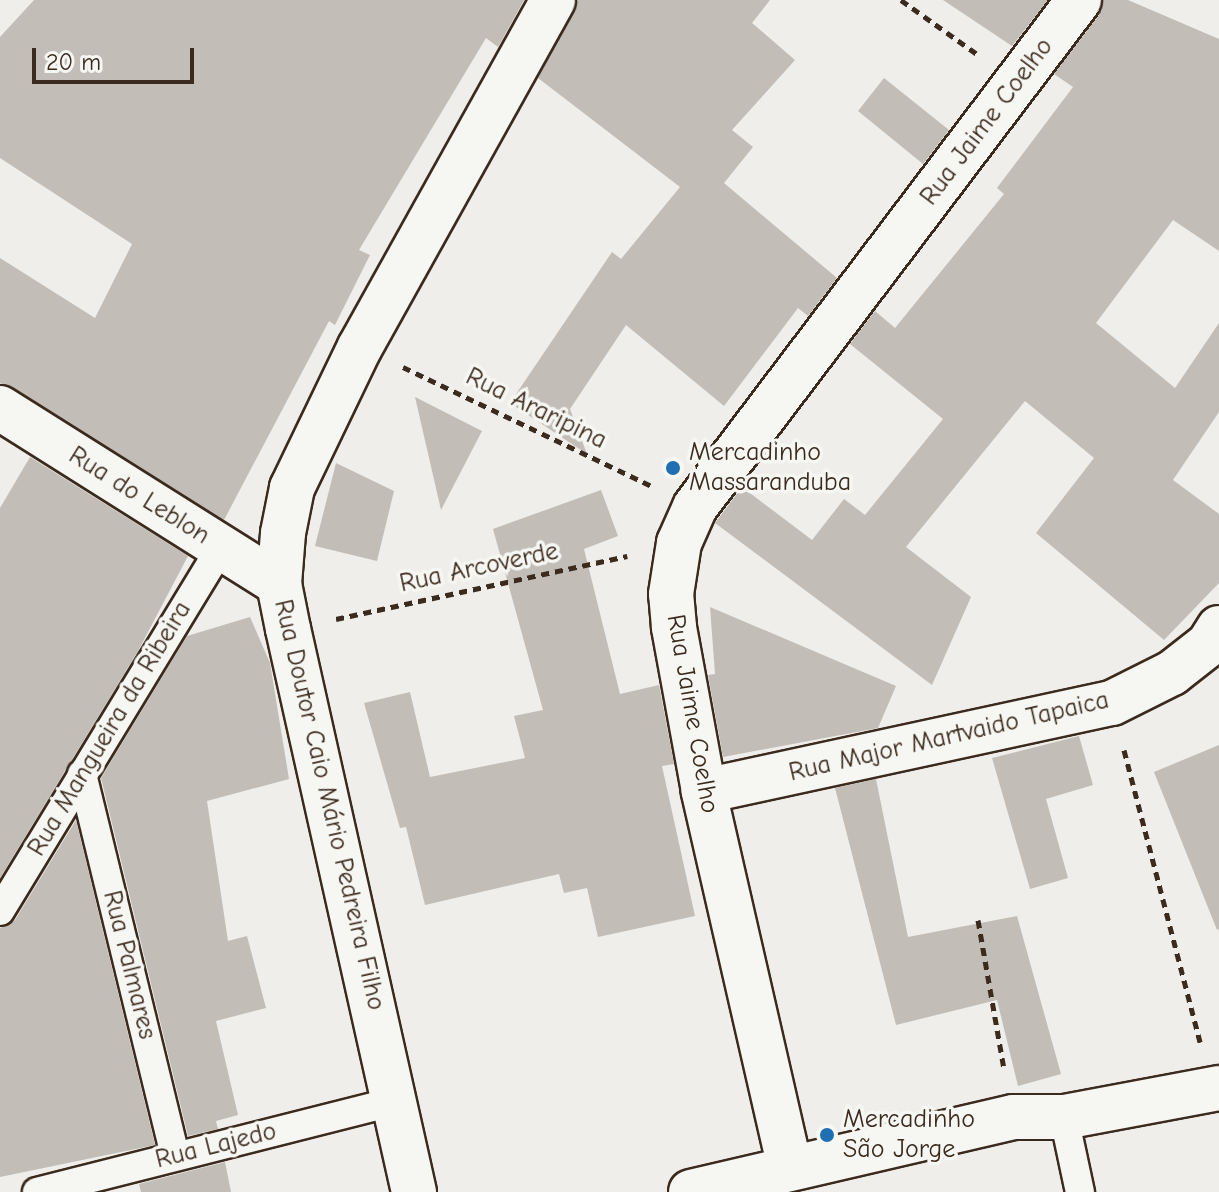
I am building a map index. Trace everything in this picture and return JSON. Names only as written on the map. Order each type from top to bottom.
[{"type":"street","name":"Rua Doutor Caio Mário Pedreira Filho","points":[[414,1192],[279,584],[292,488],[360,347],[553,0]]},
{"type":"street","name":"Rua Jaime Coelho","points":[[793,1180],[704,791],[674,627],[671,594],[687,525],[1079,0]]},
{"type":"street","name":"Rua do Leblon","points":[[0,408],[279,584]]},
{"type":"street","name":"Rua Major Martvaido Tapaica","points":[[704,791],[1112,703],[1172,673],[1209,644],[1219,628]]},
{"type":"street","points":[[691,1192],[793,1180],[1013,1117],[1064,1117],[1215,1089]]},
{"type":"lane","name":"Rua Mangueira da Ribeira","points":[[0,911],[221,548]]},
{"type":"lane","name":"Rua Palmares","points":[[82,774],[175,1156]]},
{"type":"lane","name":"Rua Lajedo","points":[[37,1192],[396,1101]]},
{"type":"lane","points":[[1064,1117],[1080,1192]]},
{"type":"path","points":[[901,0],[1017,82]]},
{"type":"path","name":"Rua Araripina","points":[[360,347],[687,525]]},
{"type":"path","name":"Rua Arcoverde","points":[[288,629],[687,525]]},
{"type":"path","points":[[1112,703],[1215,1089]]},
{"type":"path","points":[[978,920],[1013,1117]]},
{"type":"building","points":[[34,0],[524,0],[498,47],[486,38],[359,250],[370,255],[335,325],[329,321],[224,520],[0,383],[0,258],[95,318],[132,244],[0,158],[0,37]]},
{"type":"building","points":[[578,0],[770,0],[752,23],[795,60],[732,130],[753,147],[724,183],[837,278],[808,316],[798,308],[724,406],[626,325],[570,409],[587,454],[510,403],[612,252],[621,259],[680,187],[538,78]]},
{"type":"building","points":[[943,0],[1048,0],[1012,46]]},
{"type":"building","points":[[1103,0],[1128,0],[1219,39],[1219,251],[1173,220],[1096,323],[1175,388],[1219,323],[1219,412],[1173,480],[1219,514],[1219,583],[1164,640],[1036,533],[1094,458],[1025,401],[906,547],[971,597],[932,685],[715,523],[742,487],[812,540],[844,499],[865,515],[943,419],[850,344],[875,311],[895,328],[1004,194],[997,188],[1073,87],[1054,74],[1099,15]]},
{"type":"building","points":[[884,78],[949,130],[923,164],[858,111]]},
{"type":"building","points":[[415,397],[482,431],[441,510]]},
{"type":"building","points":[[30,457],[188,556],[138,651],[0,878],[0,508]]},
{"type":"building","points":[[336,463],[394,491],[377,561],[315,546]]},
{"type":"building","points":[[601,490],[618,536],[584,549],[620,694],[659,685],[674,764],[662,766],[695,916],[598,937],[587,888],[564,893],[559,874],[425,905],[406,827],[400,828],[364,703],[410,692],[430,777],[525,758],[514,716],[543,710],[493,529]]},
{"type":"building","points":[[710,607],[896,686],[878,728],[723,757],[708,675],[715,674]]},
{"type":"building","points":[[250,617],[270,663],[289,779],[207,801],[228,941],[247,936],[266,1008],[216,1021],[238,1115],[216,1121],[218,1129],[188,1136],[101,778],[187,636]]},
{"type":"building","points":[[1079,736],[1093,785],[1046,799],[1068,878],[1030,889],[992,758]]},
{"type":"building","points":[[1219,745],[1219,929],[1217,930],[1154,772]]},
{"type":"building","points":[[876,779],[908,937],[1017,916],[1061,1074],[1018,1086],[997,1000],[896,1025],[835,788]]},
{"type":"building","points":[[76,820],[155,1145],[0,1177],[0,928],[15,920]]},
{"type":"building","points":[[225,1162],[231,1192],[141,1192],[139,1184]]},
{"type":"place","name":"Mercadinho Massaranduba","points":[[673,468]]},
{"type":"place","name":"Mercadinho São Jorge","points":[[827,1135]]}]
